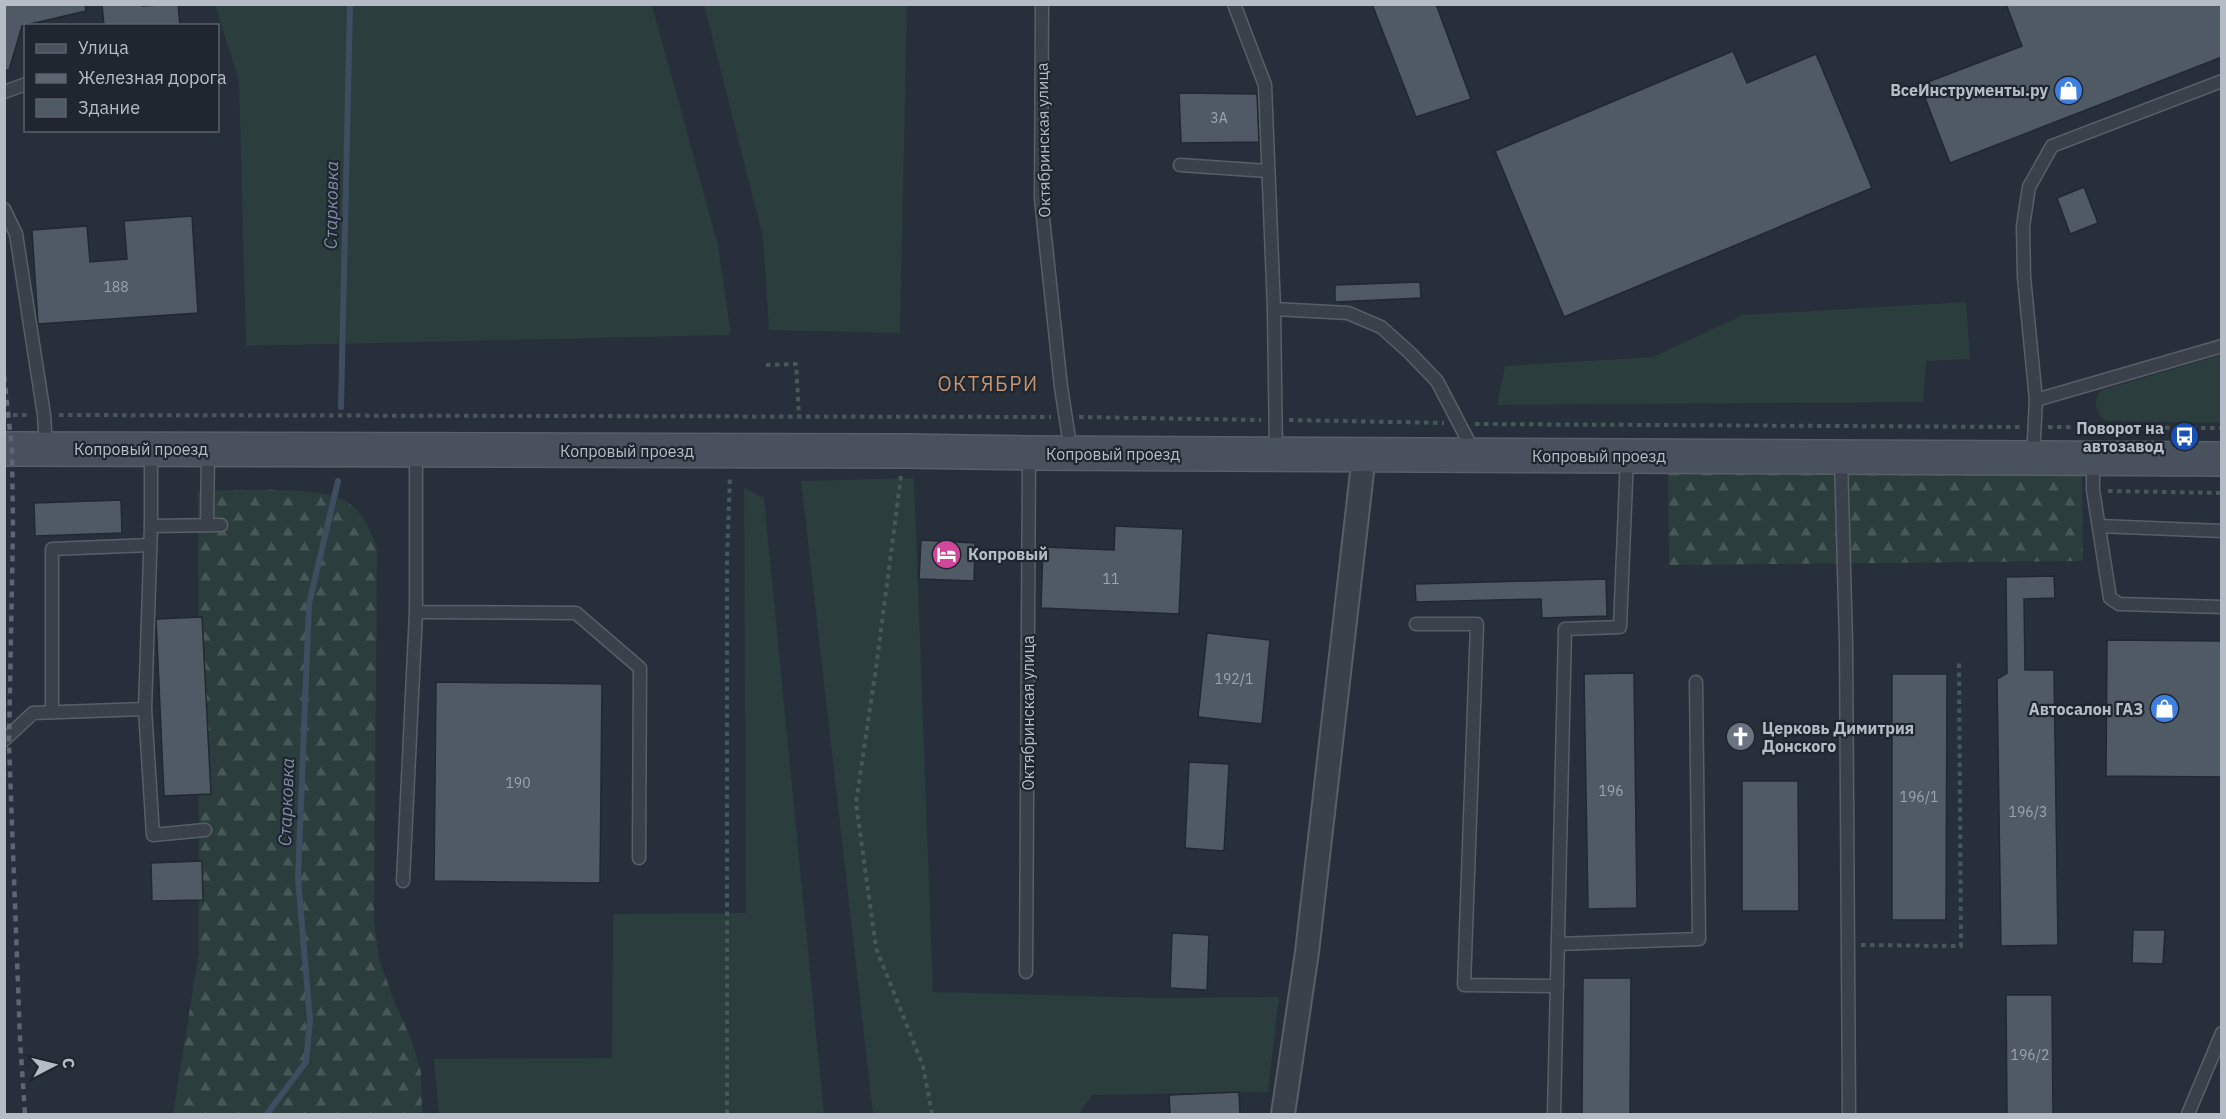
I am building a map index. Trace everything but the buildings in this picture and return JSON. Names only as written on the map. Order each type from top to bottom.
[{"type":"main road","name":"Копровый проезд","points":[[4,449],[906,451],[1841,457],[2034,443],[2093,458],[2222,459]]},
{"type":"street","points":[[1283,1114],[1307,952],[1364,455]]},
{"type":"lane","name":"Октябринская улица","points":[[1042,4],[1041,199],[1071,453]]},
{"type":"lane","points":[[1234,4],[1265,85],[1274,309],[1276,454]]},
{"type":"lane","points":[[2034,443],[2036,400],[2024,277],[2023,226],[2029,187],[2052,146],[2222,81]]},
{"type":"lane","points":[[4,92],[24,85]]},
{"type":"lane","points":[[1180,165],[1268,171]]},
{"type":"lane","points":[[4,209],[15,234],[44,414],[46,448]]},
{"type":"lane","points":[[1274,309],[1348,314],[1381,327],[1437,381],[1476,455]]},
{"type":"lane","points":[[2036,400],[2222,346]]},
{"type":"lane","points":[[150,449],[151,526],[145,709],[153,835],[205,830]]},
{"type":"lane","points":[[207,525],[208,449]]},
{"type":"lane","points":[[403,881],[416,612],[416,450]]},
{"type":"lane","name":"Октябринская улица","points":[[1026,972],[1029,453]]},
{"type":"lane","points":[[1554,1114],[1564,629],[1620,627],[1627,456]]},
{"type":"lane","points":[[1841,457],[1846,642],[1850,1114]]},
{"type":"lane","points":[[2093,458],[2093,490],[2110,598],[2119,604],[2222,607]]},
{"type":"lane","points":[[151,526],[221,525]]},
{"type":"lane","points":[[2099,526],[2222,531]]},
{"type":"lane","points":[[52,712],[52,549],[150,544]]},
{"type":"lane","points":[[416,612],[576,613],[640,668],[639,858]]},
{"type":"lane","points":[[1416,624],[1477,624],[1464,985],[1557,986]]},
{"type":"lane","points":[[1558,944],[1699,939],[1696,682]]},
{"type":"lane","points":[[4,740],[33,713],[145,709]]},
{"type":"lane","points":[[2188,1114],[2222,1033]]},
{"type":"path","points":[[766,365],[796,364],[799,416]]},
{"type":"path","points":[[4,415],[1065,417],[1459,423],[2034,443],[2222,428]]},
{"type":"path","points":[[906,451],[897,501],[856,803],[876,948],[923,1066],[933,1114]]},
{"type":"path","points":[[727,1114],[727,559],[730,452]]},
{"type":"path","points":[[2093,490],[2222,494]]},
{"type":"path","points":[[1848,945],[1961,946],[1959,663]]},
{"type":"green space","points":[[215,5],[652,5],[718,245],[731,335],[246,346],[239,81]]},
{"type":"green space","points":[[704,5],[907,5],[900,333],[769,330],[763,237]]},
{"type":"green space","points":[[1966,302],[1970,359],[1926,361],[1923,402],[1497,405],[1505,366],[1653,357],[1743,315]]},
{"type":"green space","points":[[2221,355],[2221,423],[2107,421],[2096,407],[2097,398],[2102,390]]},
{"type":"green space","points":[[2082,467],[2083,561],[1669,565],[1668,472]]},
{"type":"green space","points":[[914,478],[933,992],[1158,998],[1279,997],[1268,1092],[1092,1095],[1080,1113],[873,1114],[801,481]]},
{"type":"green space","points":[[744,488],[764,498],[824,1114],[439,1114],[434,1059],[612,1058],[613,914],[746,913]]},
{"type":"green space","points":[[198,491],[296,491],[333,496],[357,510],[372,535],[377,550],[374,924],[380,961],[394,1001],[412,1041],[421,1072],[422,1114],[173,1114],[199,952]]},
{"type":"waterway","name":"Старковка","points":[[341,407],[350,4]]},
{"type":"waterway","name":"Старковка","points":[[267,1114],[306,1062],[310,1020],[298,878],[309,604],[338,481]]},
{"type":"railway","points":[[4,376],[12,449],[13,528],[9,744],[25,1114]]},
{"type":"place","name":"ВсеИнструменты.ру","points":[[2069,90]]},
{"type":"place","name":"Поворот на автозавод","points":[[2185,437]]},
{"type":"place","name":"Копровый","points":[[947,554]]},
{"type":"place","name":"Автосалон ГАЗ","points":[[2164,709]]},
{"type":"place","name":"Церковь Димитрия Донского","points":[[1741,737]]},
{"type":"district","name":"ОКТЯБРИ","points":[[988,383]]}]
